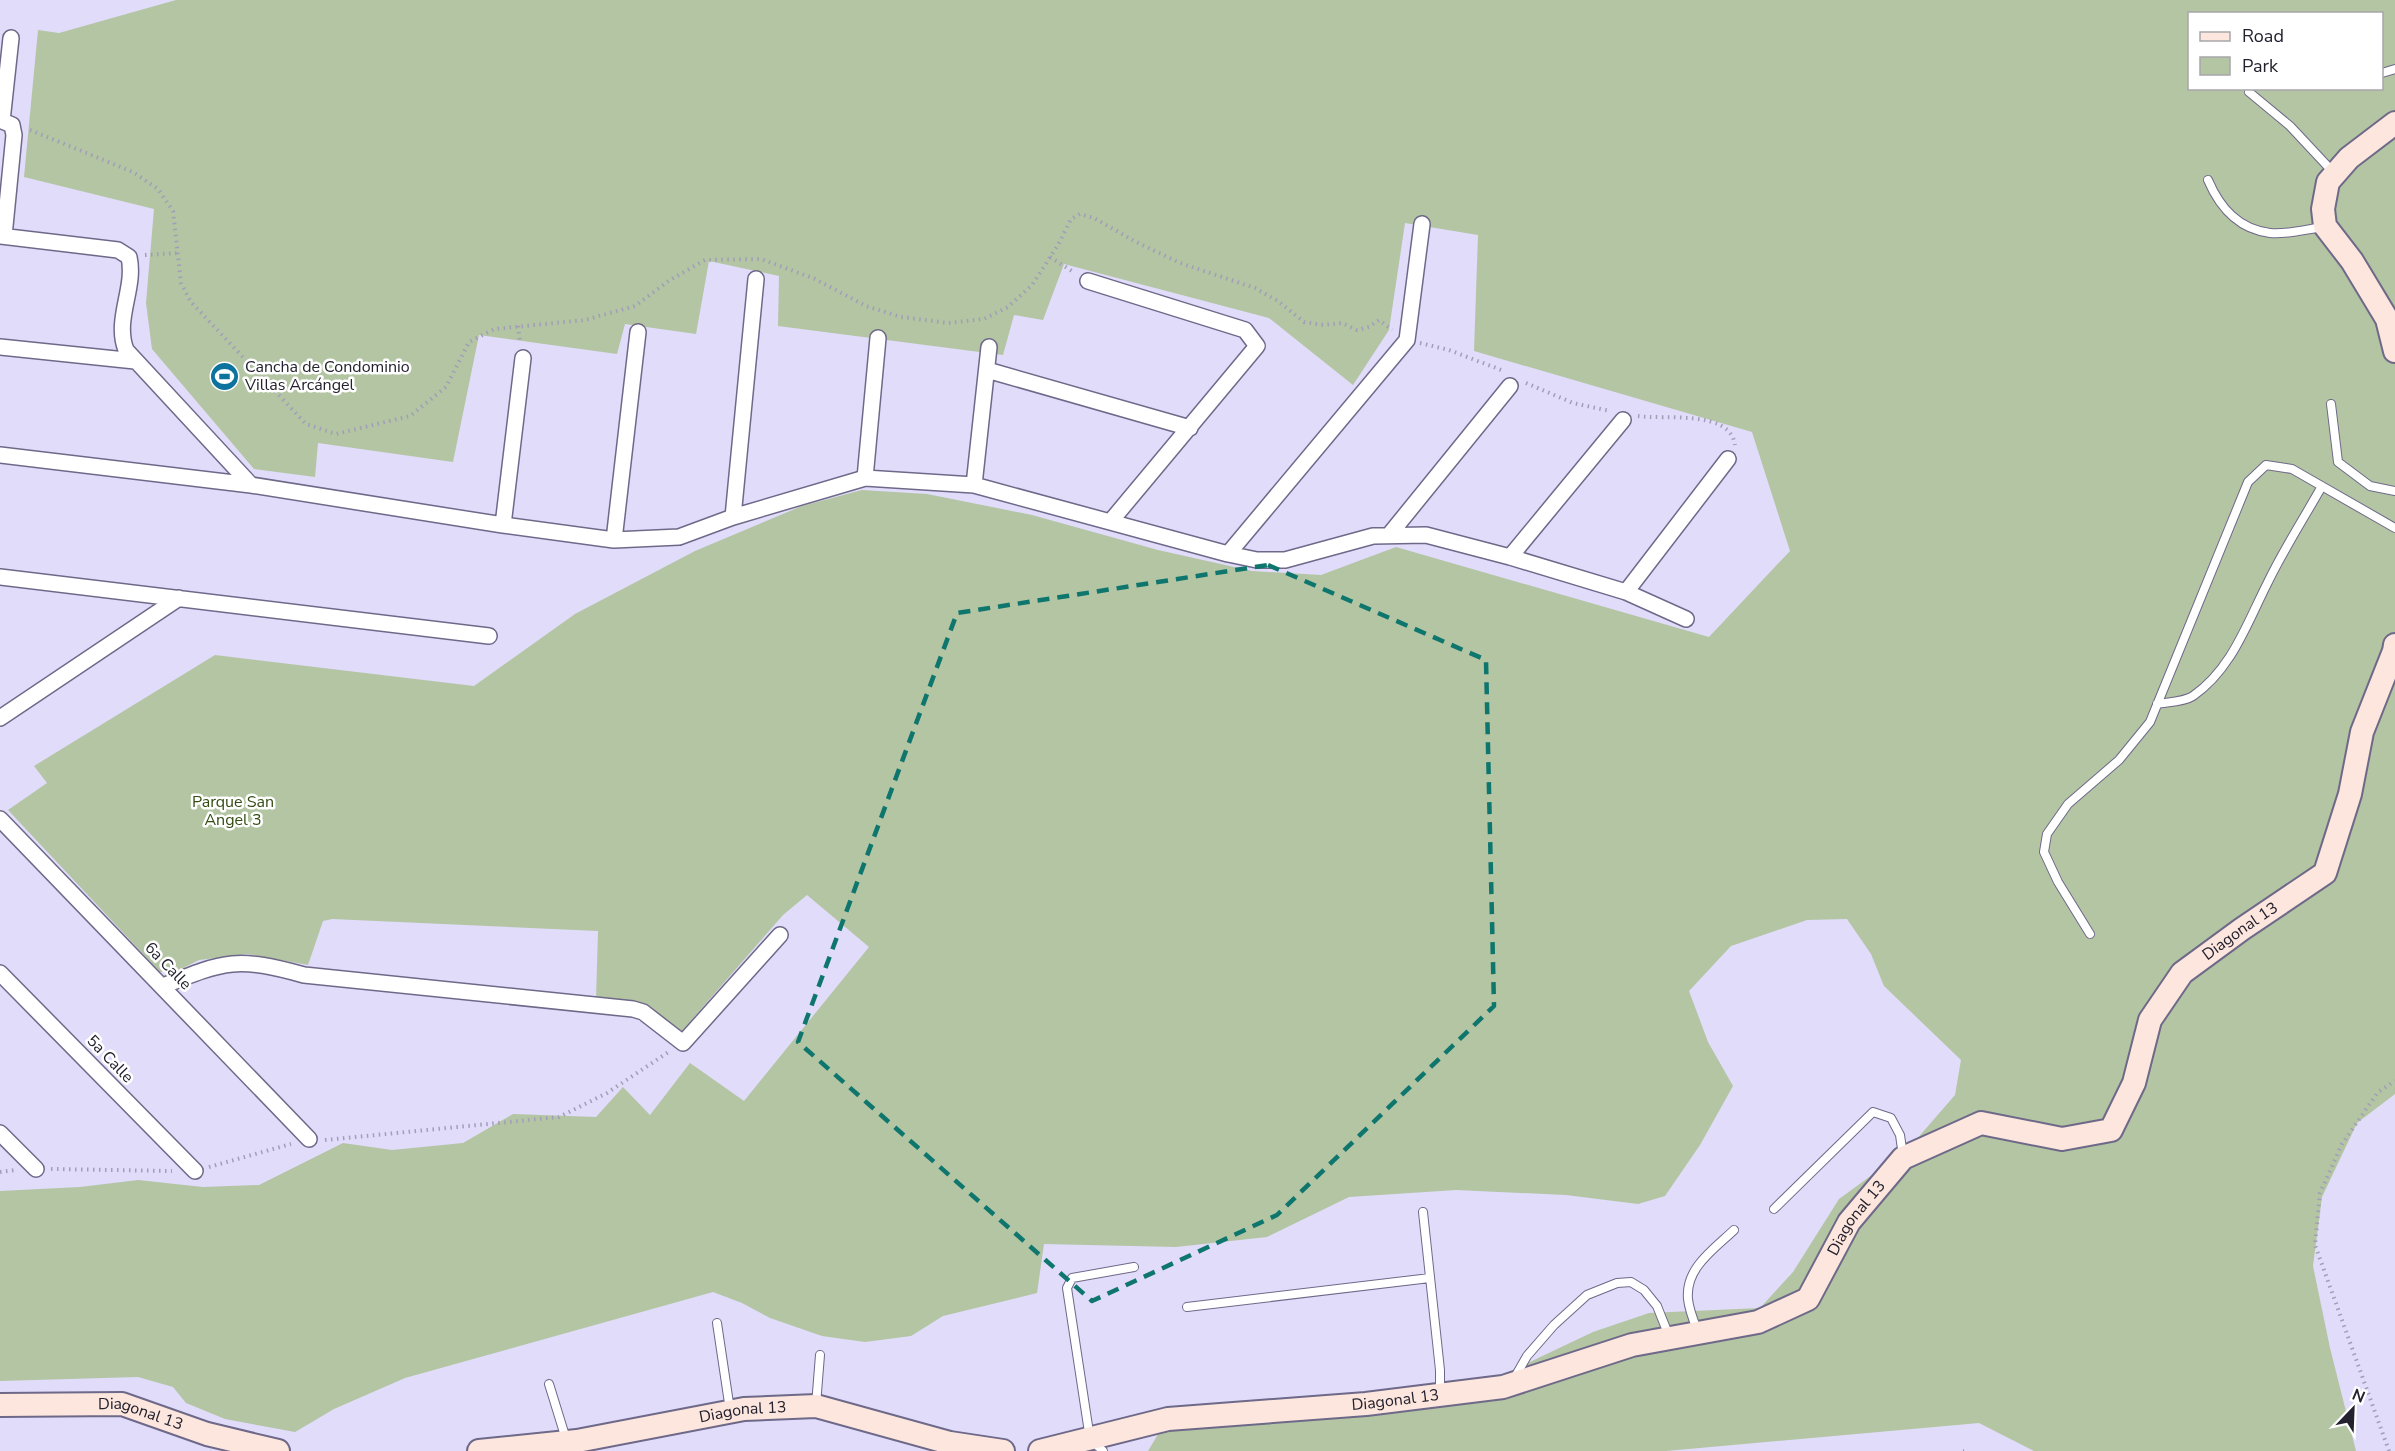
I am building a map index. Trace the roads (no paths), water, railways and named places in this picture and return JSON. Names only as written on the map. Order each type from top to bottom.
[{"type":"street","points":[[11,38],[5,122],[14,135],[2,236],[118,250],[129,257],[132,270],[121,327],[126,350],[251,485]]},
{"type":"street","points":[[2395,123],[2349,158],[2335,174],[2328,183],[2323,209],[2325,226],[2352,261],[2387,320],[2395,351]]},
{"type":"street","points":[[1228,554],[1407,340],[1422,224]]},
{"type":"street","points":[[733,517],[756,279]]},
{"type":"street","points":[[1088,281],[1245,330],[1257,346],[1111,521]]},
{"type":"street","points":[[614,540],[638,332]]},
{"type":"street","points":[[865,478],[878,338]]},
{"type":"street","points":[[0,347],[135,361]]},
{"type":"street","points":[[974,485],[989,347]]},
{"type":"street","points":[[503,525],[523,358]]},
{"type":"street","points":[[987,370],[1190,428]]},
{"type":"street","points":[[1390,534],[1513,380]]},
{"type":"street","points":[[1510,557],[1624,416]]},
{"type":"street","points":[[0,454],[251,485],[614,540],[679,537],[733,517],[865,478],[974,485],[1257,560],[1299,558],[1357,540],[1390,534],[1443,538],[1626,592],[1686,620]]},
{"type":"street","points":[[1626,592],[1728,459]]},
{"type":"street","points":[[0,577],[489,636]]},
{"type":"street","points":[[0,718],[179,598]]},
{"type":"street","name":"Diagonal 13","points":[[1040,1451],[1096,1445],[1168,1419],[1366,1404],[1512,1384],[1632,1345],[1758,1322],[1808,1299],[1849,1222],[1903,1158],[1981,1123],[2062,1139],[2111,1130],[2134,1083],[2150,1020],[2182,973],[2325,873],[2350,795],[2362,732],[2395,645]]},
{"type":"street","name":"6a Calle","points":[[0,819],[164,986],[309,1139]]},
{"type":"street","points":[[164,986],[227,963],[258,963],[304,975],[633,1009],[643,1012],[683,1043],[780,935]]},
{"type":"street","name":"5a Calle","points":[[0,973],[195,1171]]},
{"type":"street","points":[[0,1133],[36,1169]]},
{"type":"street","name":"Diagonal 13","points":[[0,1404],[122,1404],[207,1434],[278,1451]]},
{"type":"street","name":"Diagonal 13","points":[[479,1451],[568,1442],[744,1409],[816,1406],[950,1443],[1003,1451]]},
{"type":"lane","points":[[2249,93],[2290,126],[2335,174]]},
{"type":"lane","points":[[2208,180],[2226,212],[2236,221],[2251,228],[2272,234],[2325,226]]},
{"type":"lane","points":[[2331,405],[2338,462],[2370,486],[2395,491]]},
{"type":"lane","points":[[2091,934],[2058,882],[2044,852],[2047,834],[2068,804],[2120,760],[2150,722],[2248,482],[2265,465],[2292,469],[2395,528]]},
{"type":"lane","points":[[2157,704],[2190,698],[2208,684],[2221,668],[2243,635],[2267,582],[2322,486]]},
{"type":"lane","points":[[1774,1209],[1873,1112],[1891,1118],[1900,1135],[1903,1158]]},
{"type":"lane","points":[[1423,1212],[1440,1370],[1440,1395]]},
{"type":"lane","points":[[1698,1333],[1688,1299],[1689,1278],[1702,1260],[1734,1230]]},
{"type":"lane","points":[[1096,1445],[1067,1288],[1072,1278],[1134,1267]]},
{"type":"lane","points":[[1187,1307],[1430,1278]]},
{"type":"lane","points":[[1512,1384],[1527,1356],[1554,1324],[1587,1295],[1617,1284],[1631,1282],[1644,1290],[1657,1306],[1670,1339]]},
{"type":"lane","points":[[717,1323],[730,1412]]},
{"type":"lane","points":[[816,1406],[820,1355]]},
{"type":"lane","points":[[549,1383],[568,1442]]},
{"type":"place","name":"Cancha de Condominio Villas Arcángel","points":[[224,376]]},
{"type":"park label","name":"Parque San Angel 3","points":[[233,811]]}]
